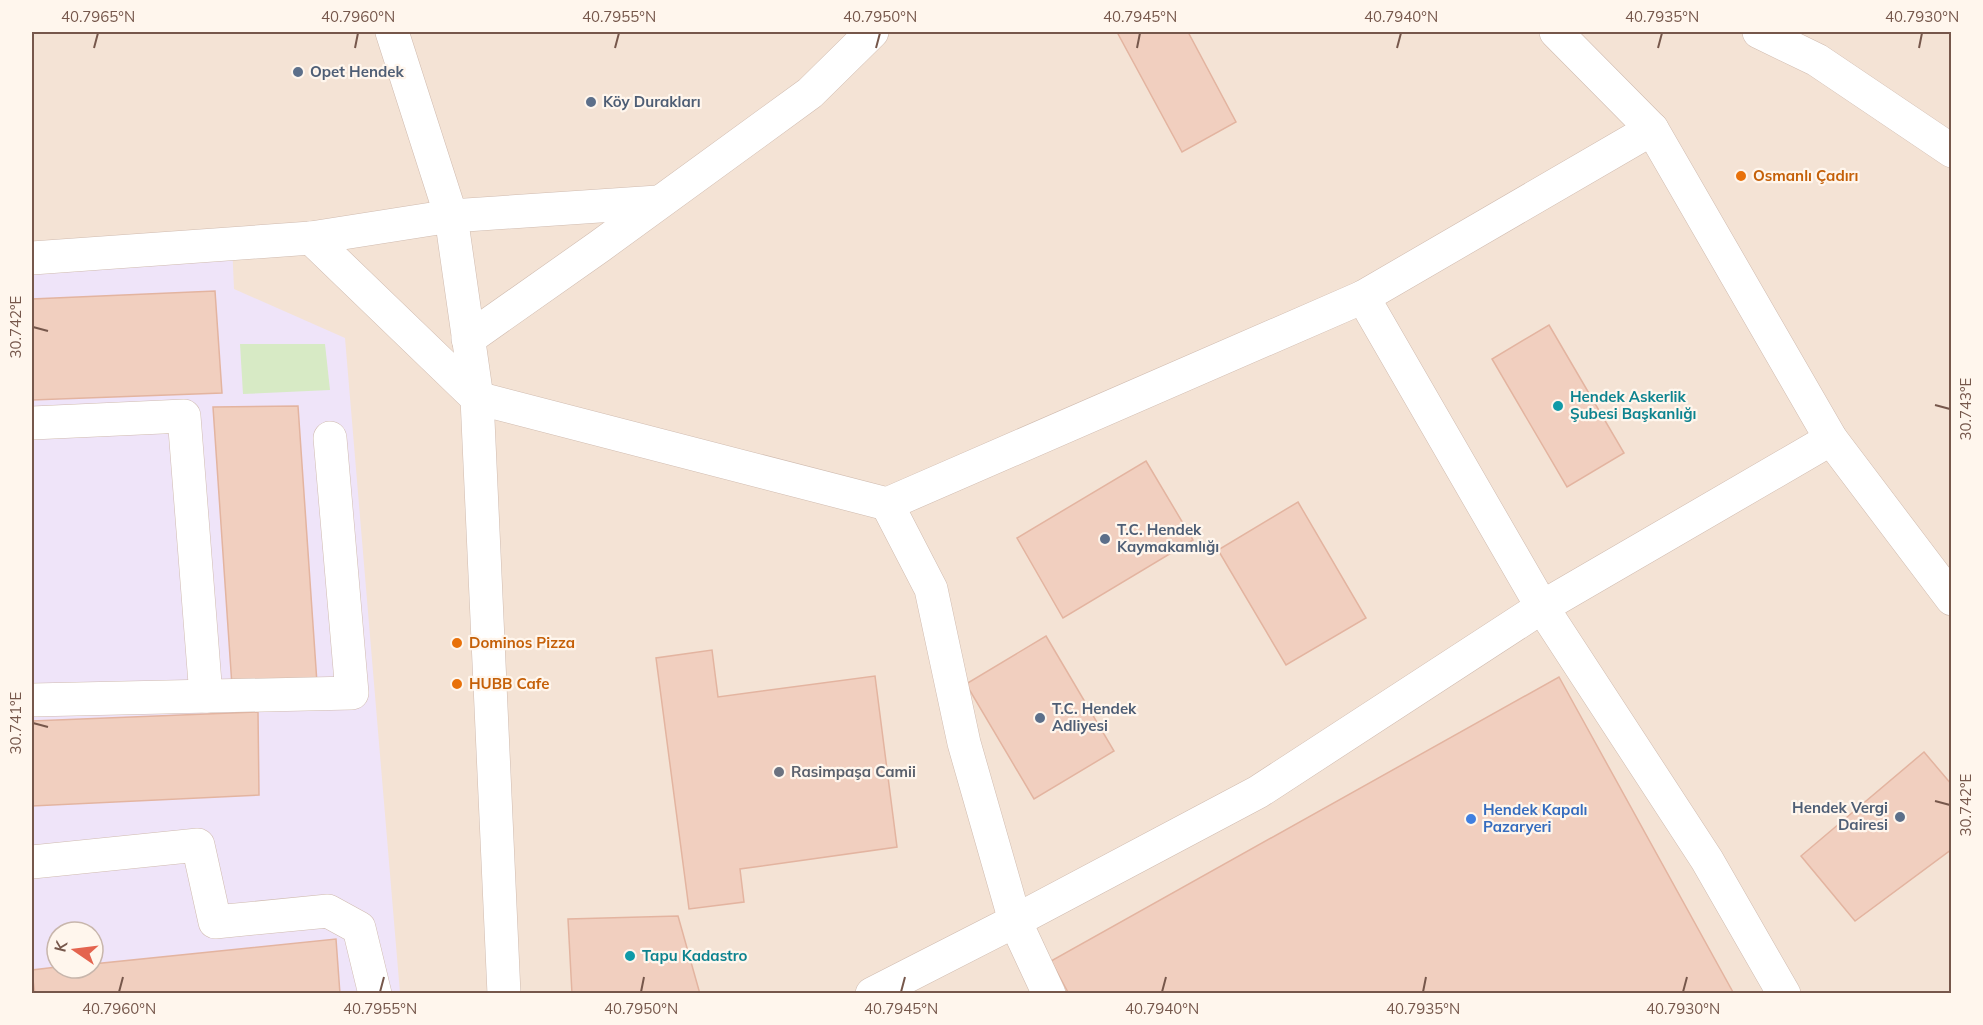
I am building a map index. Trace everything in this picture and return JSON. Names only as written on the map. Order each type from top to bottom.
[{"type":"street","points":[[392,32],[451,216],[477,398],[504,993]]},
{"type":"street","points":[[468,339],[810,93],[872,32]]},
{"type":"street","points":[[1556,32],[1653,129],[1831,439],[1952,599]]},
{"type":"street","points":[[1759,32],[1816,60],[1952,151]]},
{"type":"street","points":[[311,238],[477,398],[887,504],[1364,297],[1653,129]]},
{"type":"street","points":[[32,258],[311,238],[451,216],[658,202]]},
{"type":"street","points":[[1364,297],[1542,607],[1707,860],[1784,993]]},
{"type":"street","points":[[32,423],[184,416],[206,696]]},
{"type":"street","points":[[32,700],[352,693],[330,438]]},
{"type":"street","points":[[872,993],[1015,921],[1258,792],[1542,607],[1831,439]]},
{"type":"street","points":[[887,504],[931,589],[964,743],[1015,921],[1049,993]]},
{"type":"street","points":[[32,862],[198,845],[215,922],[328,911],[359,928],[375,993]]},
{"type":"shaded area","points":[[32,32],[1951,32],[1951,993],[32,993]]},
{"type":"shaded area","points":[[232,243],[234,289],[345,338],[400,993],[32,994],[32,258]]},
{"type":"green space","points":[[240,344],[325,344],[330,390],[243,394]]},
{"type":"building","points":[[1117,32],[1188,32],[1236,122],[1182,152]]},
{"type":"building","points":[[215,291],[222,393],[32,400],[32,299]]},
{"type":"building","name":"Hendek Askerlik Şubesi Başkanlığı","points":[[1549,325],[1624,453],[1567,487],[1492,359]]},
{"type":"building","points":[[298,406],[317,683],[232,686],[213,407]]},
{"type":"building","name":"T.C. Hendek Kaymakamlığı","points":[[1146,461],[1193,540],[1063,618],[1017,538]]},
{"type":"building","points":[[1298,502],[1366,618],[1286,665],[1218,550]]},
{"type":"building","name":"T.C. Hendek Adliyesi","points":[[1046,636],[1114,751],[1034,799],[966,684]]},
{"type":"building","name":"Rasimpaşa Camii","points":[[712,650],[718,697],[875,676],[897,847],[740,869],[744,902],[689,909],[656,658]]},
{"type":"building","name":"Hendek Kapalı Pazaryeri","points":[[1559,677],[1734,994],[1069,994],[1051,961]]},
{"type":"building","points":[[258,712],[259,795],[32,806],[32,721]]},
{"type":"building","name":"Hendek Vergi Dairesi","points":[[1924,752],[1952,785],[1952,849],[1855,921],[1801,856]]},
{"type":"building","name":"Tapu Kadastro","points":[[678,916],[700,994],[572,994],[568,919]]},
{"type":"building","points":[[336,939],[340,994],[35,994],[32,970],[45,968],[45,980],[105,980],[105,963]]},
{"type":"place","name":"Opet Hendek","points":[[298,72]]},
{"type":"place","name":"Köy Durakları","points":[[591,102]]},
{"type":"place","name":"Osmanlı Çadırı","points":[[1741,176]]},
{"type":"place","name":"Hendek Askerlik Şubesi Başkanlığı","points":[[1558,406]]},
{"type":"place","name":"T.C. Hendek Kaymakamlığı","points":[[1105,539]]},
{"type":"place","name":"Dominos Pizza","points":[[457,643]]},
{"type":"place","name":"HUBB Cafe","points":[[457,684]]},
{"type":"place","name":"T.C. Hendek Adliyesi","points":[[1040,718]]},
{"type":"place","name":"Rasimpaşa Camii","points":[[779,772]]},
{"type":"place","name":"Hendek Vergi Dairesi","points":[[1900,817]]},
{"type":"place","name":"Hendek Kapalı Pazaryeri","points":[[1471,819]]},
{"type":"place","name":"Tapu Kadastro","points":[[630,956]]}]
